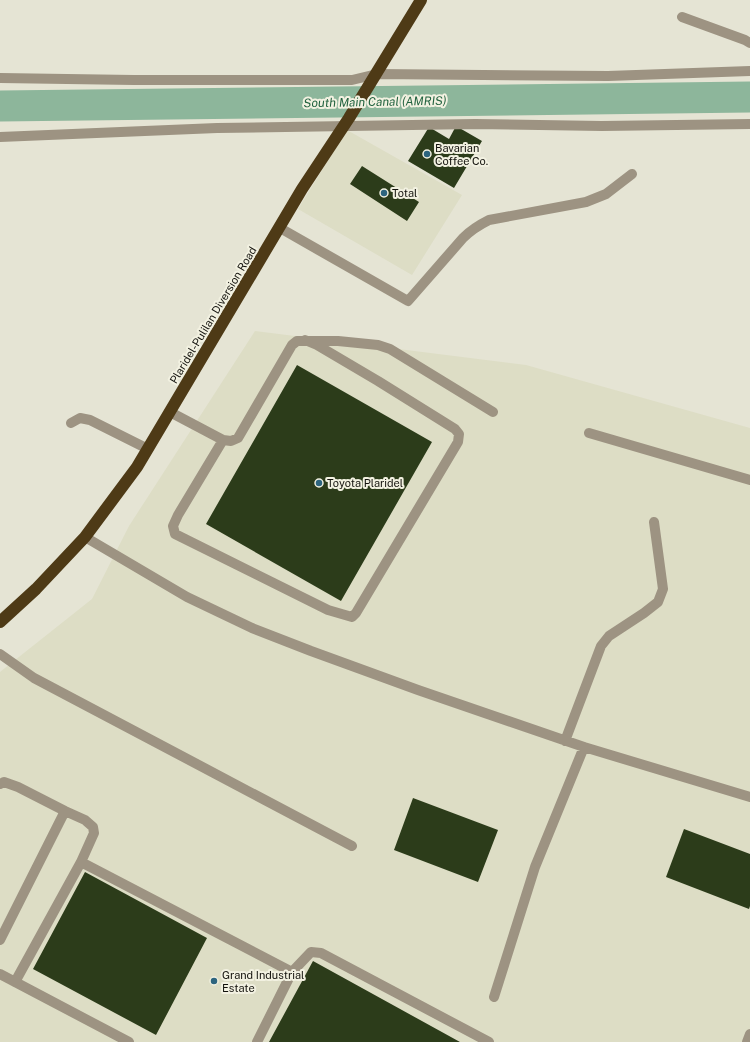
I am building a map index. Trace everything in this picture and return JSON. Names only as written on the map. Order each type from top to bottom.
[{"type":"highway","name":"Plaridel-Pulilan Diversion Road","points":[[0,622],[36,589],[85,537],[132,473],[148,449],[302,189],[346,123],[421,0]]},
{"type":"street","points":[[682,17],[750,43]]},
{"type":"street","points":[[0,78],[134,80],[352,80],[374,78],[601,76],[750,71]]},
{"type":"street","points":[[0,137],[346,123],[602,126],[750,124]]},
{"type":"street","points":[[280,228],[408,301],[463,238],[478,226],[489,220],[586,202],[606,194],[632,174]]},
{"type":"street","points":[[170,412],[223,440],[231,441],[238,438],[292,345],[297,341],[305,340],[338,341],[378,345],[401,356],[493,412]]},
{"type":"street","points":[[223,440],[178,515],[173,526],[175,534],[328,610],[352,617],[356,613],[458,442],[460,434],[455,429],[378,381],[317,345],[305,340]]},
{"type":"street","points":[[71,423],[80,418],[90,420],[148,449]]},
{"type":"street","points":[[589,433],[750,480]]},
{"type":"street","points":[[564,741],[600,646],[608,636],[644,613],[658,602],[663,589],[654,522]]},
{"type":"street","points":[[85,537],[187,597],[252,628],[411,688],[564,741],[750,797]]},
{"type":"street","points":[[0,654],[34,678],[352,846]]},
{"type":"street","points":[[494,997],[535,867],[584,747]]},
{"type":"street","points":[[0,784],[4,782],[18,787],[64,811],[85,820],[93,827],[94,833],[81,862],[15,982]]},
{"type":"street","points":[[0,940],[64,811]]},
{"type":"street","points":[[81,862],[292,972]]},
{"type":"street","points":[[257,1042],[292,972],[311,952],[321,953],[489,1042]]},
{"type":"street","points":[[0,974],[129,1042]]},
{"type":"shaded area","points":[[347,130],[462,195],[412,275],[298,209]]},
{"type":"shaded area","points":[[255,331],[526,365],[750,428],[750,1042],[0,1042],[0,672],[92,599],[129,526]]},
{"type":"building","points":[[456,126],[482,141],[454,188],[408,161],[429,127],[449,139]]},
{"type":"building","name":"Total","points":[[362,166],[419,202],[407,221],[350,184]]},
{"type":"building","name":"Toyota Plaridel","points":[[297,365],[432,442],[341,601],[206,524]]},
{"type":"building","points":[[413,798],[498,830],[478,882],[394,850]]},
{"type":"building","points":[[684,829],[750,854],[749,909],[666,877]]},
{"type":"building","points":[[85,872],[207,938],[156,1035],[33,969]]},
{"type":"building","points":[[313,961],[460,1042],[269,1042]]},
{"type":"waterway","name":"South Main Canal (AMRIS)","points":[[0,106],[750,97]]},
{"type":"place","name":"Bavarian Coffee Co.","points":[[427,154]]},
{"type":"place","name":"Total","points":[[384,193]]},
{"type":"place","name":"Toyota Plaridel","points":[[319,483]]},
{"type":"place","name":"Grand Industrial Estate","points":[[214,981]]}]
